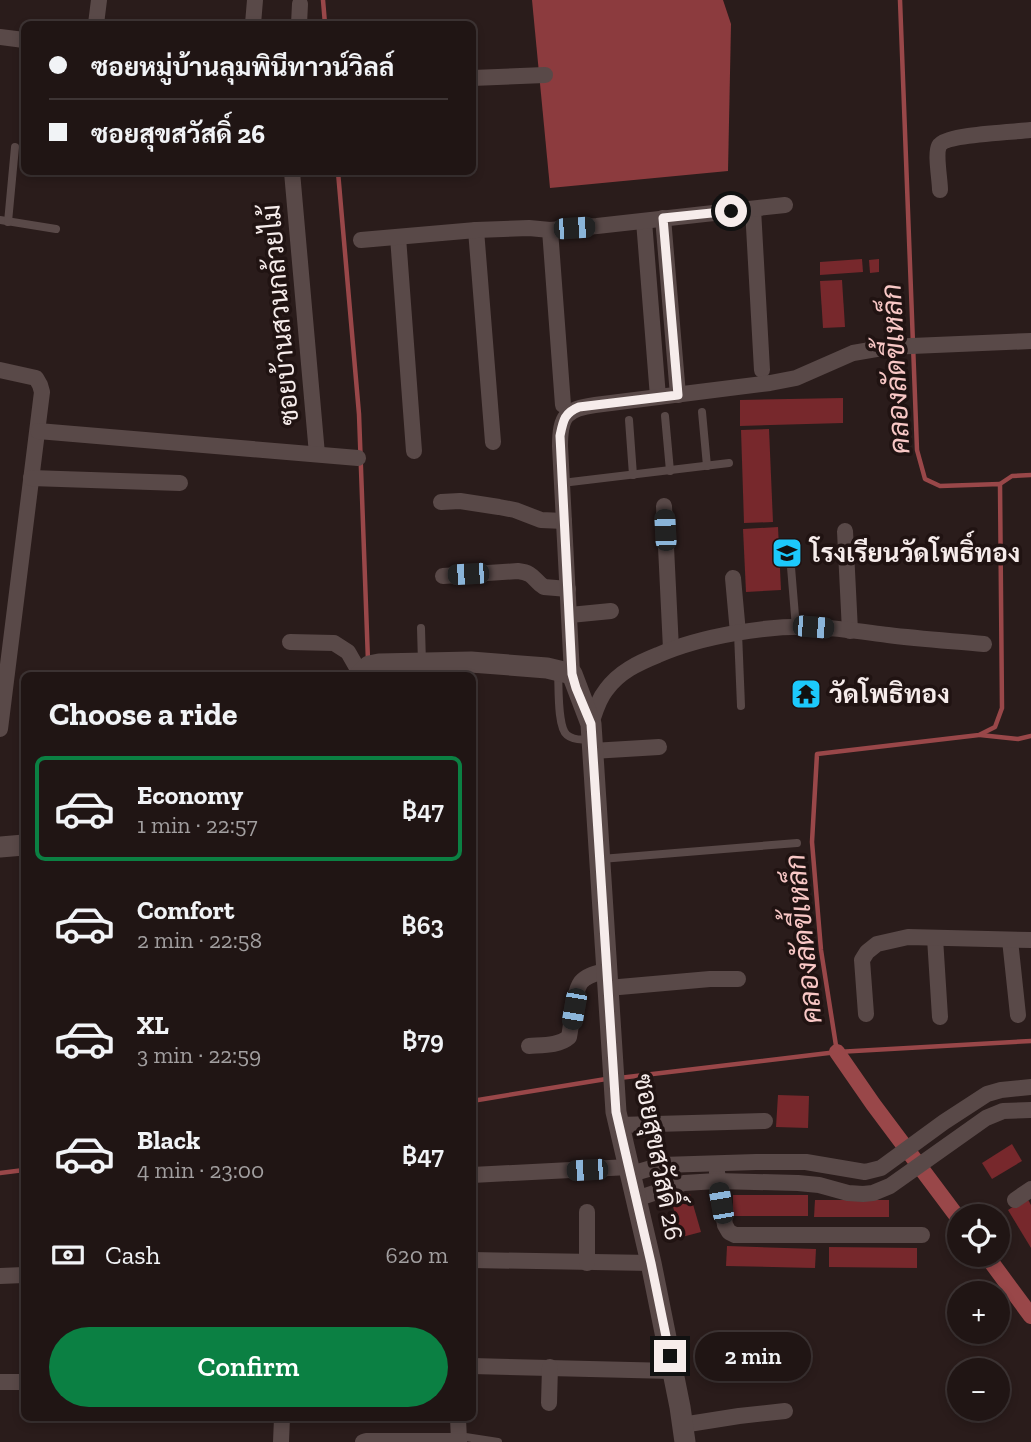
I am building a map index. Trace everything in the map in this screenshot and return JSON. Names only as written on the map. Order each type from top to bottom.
[{"type":"street","points":[[96,21],[99,0]]},
{"type":"street","points":[[253,21],[255,0]]},
{"type":"street","points":[[299,21],[300,4]]},
{"type":"street","points":[[0,37],[21,40]]},
{"type":"street","points":[[476,78],[545,75]]},
{"type":"street","points":[[940,190],[938,149],[942,142],[958,137],[1031,130]]},
{"type":"street","name":"ซอยบ้านสวนกล้วยไม้","points":[[292,175],[317,454]]},
{"type":"street","points":[[361,240],[476,230],[550,230],[785,205]]},
{"type":"street","points":[[753,209],[762,370]]},
{"type":"street","points":[[663,218],[678,395]]},
{"type":"street","points":[[644,221],[658,397]]},
{"type":"street","points":[[476,230],[493,442]]},
{"type":"street","points":[[550,230],[563,405]]},
{"type":"street","points":[[398,237],[414,451]]},
{"type":"street","points":[[652,314],[671,312]]},
{"type":"street","points":[[362,672],[369,666],[379,664],[471,662],[565,672],[570,615],[560,436],[566,415],[570,411],[579,407],[796,378],[853,353],[888,347],[1031,341]]},
{"type":"street","points":[[0,370],[36,378],[42,392],[0,729]]},
{"type":"street","name":"ซอยบ้านสวนกล้วยไม้","points":[[38,431],[358,458]]},
{"type":"street","points":[[31,478],[180,483]]},
{"type":"street","points":[[441,502],[473,503],[515,510],[541,520],[564,521]]},
{"type":"street","points":[[664,506],[671,649]]},
{"type":"street","points":[[845,531],[850,631]]},
{"type":"street","points":[[443,576],[528,572],[544,587],[568,589]]},
{"type":"street","points":[[733,578],[738,633]]},
{"type":"street","points":[[570,615],[611,611]]},
{"type":"street","points":[[659,747],[592,738],[600,699],[622,672],[689,643],[738,633],[813,627],[984,644]]},
{"type":"street","points":[[290,642],[334,643],[348,652],[359,672]]},
{"type":"street","name":"ซอยสุขสวัสดิ์ 26","points":[[565,672],[576,688],[592,738],[618,1119],[651,1263],[683,1434]]},
{"type":"street","points":[[0,846],[21,845]]},
{"type":"street","points":[[866,1014],[863,960],[866,952],[877,944],[908,937],[1031,940]]},
{"type":"street","points":[[936,938],[940,1017]]},
{"type":"street","points":[[1010,940],[1018,1015]]},
{"type":"street","points":[[529,1046],[567,1041],[577,990],[582,981],[592,975],[607,979],[738,979]]},
{"type":"street","points":[[476,1175],[630,1171],[716,1163],[806,1162],[865,1172],[881,1168],[987,1094],[1031,1087]]},
{"type":"street","points":[[636,1199],[684,1183],[717,1181],[798,1183],[820,1185],[848,1193],[873,1193],[890,1186],[986,1118],[1003,1111],[1031,1110]]},
{"type":"street","points":[[618,1119],[674,1122],[765,1121]]},
{"type":"street","points":[[716,1163],[725,1225],[729,1232],[735,1235],[922,1235]]},
{"type":"street","points":[[1015,1200],[1031,1189]]},
{"type":"street","points":[[587,1212],[587,1263]]},
{"type":"street","points":[[476,1260],[651,1263]]},
{"type":"street","points":[[0,1276],[21,1275]]},
{"type":"street","points":[[476,1366],[672,1371]]},
{"type":"street","points":[[549,1403],[550,1367]]},
{"type":"street","points":[[0,1382],[21,1382]]},
{"type":"street","points":[[683,1434],[739,1416],[785,1411]]},
{"type":"street","points":[[281,1442],[282,1421]]},
{"type":"street","points":[[363,1442],[459,1440],[458,1421]]},
{"type":"lane","points":[[15,147],[4,221],[56,229]]},
{"type":"lane","points":[[702,412],[707,466]]},
{"type":"lane","points":[[665,416],[670,471]]},
{"type":"lane","points":[[629,420],[633,475]]},
{"type":"lane","points":[[562,483],[729,463]]},
{"type":"lane","points":[[790,555],[796,628]]},
{"type":"lane","points":[[421,628],[422,663]]},
{"type":"lane","points":[[738,633],[741,706]]},
{"type":"lane","points":[[565,672],[561,726],[566,735],[575,739],[592,738]]},
{"type":"lane","points":[[599,859],[797,842]]},
{"type":"lane","points":[[459,1440],[498,1442]]},
{"type":"shaded area","points":[[532,0],[723,0],[731,24],[728,171],[550,188]]},
{"type":"building","points":[[862,259],[863,272],[820,275],[820,262]]},
{"type":"building","points":[[879,259],[879,272],[870,273],[869,260]]},
{"type":"building","points":[[842,280],[845,327],[823,328],[820,281]]},
{"type":"building","points":[[843,398],[843,423],[740,426],[740,400]]},
{"type":"building","points":[[769,429],[773,522],[744,523],[741,430]]},
{"type":"building","points":[[778,527],[781,590],[746,592],[743,529]]},
{"type":"building","points":[[778,1095],[809,1096],[808,1128],[776,1127]]},
{"type":"building","points":[[1012,1144],[1022,1161],[992,1179],[982,1163]]},
{"type":"building","points":[[690,1194],[701,1232],[682,1237],[671,1200]]},
{"type":"building","points":[[733,1195],[808,1195],[808,1216],[733,1216]]},
{"type":"building","points":[[1027,1198],[1031,1205],[1031,1248],[1010,1213],[1010,1209]]},
{"type":"building","points":[[815,1200],[889,1200],[889,1217],[814,1217]]},
{"type":"building","points":[[727,1246],[816,1249],[815,1268],[726,1266]]},
{"type":"building","points":[[829,1247],[917,1248],[917,1268],[829,1267]]},
{"type":"waterway","points":[[323,0],[325,21]]},
{"type":"waterway","name":"คลองลัดขี้เหล็ก","points":[[837,1052],[821,950],[812,842],[817,754],[979,735],[995,727],[1002,708],[1000,484],[940,486],[925,479],[917,450],[900,0]]},
{"type":"waterway","points":[[338,175],[359,414],[368,661]]},
{"type":"waterway","points":[[1000,484],[1012,476],[1031,475]]},
{"type":"waterway","points":[[980,735],[1018,739],[1031,736]]},
{"type":"waterway","points":[[619,1078],[837,1052],[1031,1041]]},
{"type":"waterway","points":[[837,1052],[948,1204]]},
{"type":"waterway","points":[[476,1100],[606,1079]]},
{"type":"waterway","points":[[0,1173],[21,1170]]},
{"type":"waterway","points":[[995,1267],[1031,1316]]},
{"type":"place","name":"โรงเรียนวัดโพธิ์ทอง","points":[[787,553]]},
{"type":"place","name":"วัดโพธิทอง","points":[[806,694]]},
{"type":"route","points":[[670,1356],[616,1112],[593,739],[591,724],[572,674],[560,436],[566,415],[579,407],[678,395],[663,218],[731,211]]}]
